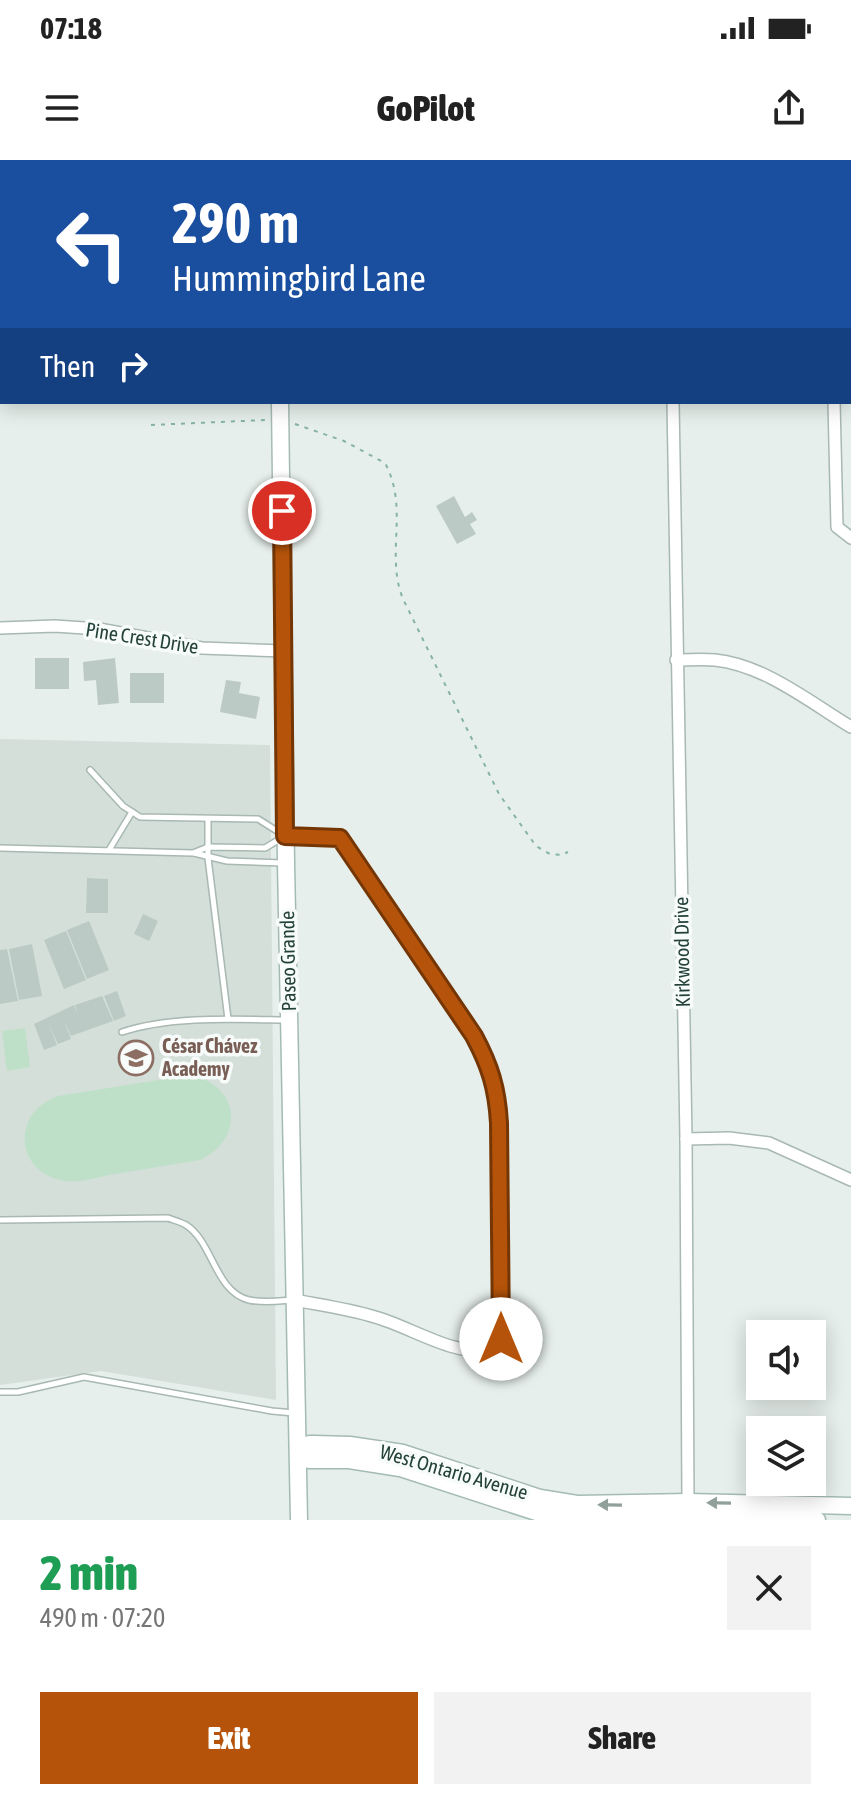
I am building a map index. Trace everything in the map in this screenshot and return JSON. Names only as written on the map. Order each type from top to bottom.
[{"type":"main road","name":"Paseo Grande","points":[[280,404],[299,1520]]},
{"type":"main road","name":"West Ontario Avenue","points":[[299,1452],[309,1444],[378,1448],[403,1453],[540,1498],[577,1504],[687,1516],[817,1520]]},
{"type":"main road","name":"West Ontario Avenue","points":[[687,1516],[851,1506]]},
{"type":"street","name":"Kirkwood Drive","points":[[673,404],[686,1139],[687,1516]]},
{"type":"street","points":[[834,404],[837,527],[851,538]]},
{"type":"street","name":"Pine Crest Drive","points":[[0,628],[55,626],[99,629],[202,648],[284,651]]},
{"type":"street","points":[[676,660],[716,660],[744,667],[851,727]]},
{"type":"street","points":[[285,836],[340,838],[474,1036],[487,1061],[496,1089],[499,1123],[501,1339],[495,1350],[482,1352],[433,1341],[375,1317],[294,1300]]},
{"type":"street","points":[[686,1139],[729,1138],[769,1143],[851,1180]]},
{"type":"lane","points":[[90,770],[123,806],[140,817],[258,819],[285,836],[265,848],[208,847],[193,853]]},
{"type":"lane","points":[[108,851],[132,812]]},
{"type":"lane","points":[[208,819],[208,858],[228,1019]]},
{"type":"lane","points":[[0,848],[193,853],[208,858],[286,863]]},
{"type":"lane","points":[[122,1032],[149,1023],[228,1019],[289,1021]]},
{"type":"lane","points":[[0,1220],[168,1218],[186,1225],[200,1239],[230,1289],[246,1299],[268,1302],[294,1300]]},
{"type":"lane","points":[[0,1392],[18,1392],[84,1377],[298,1413]]},
{"type":"path","points":[[151,425],[268,420]]},
{"type":"path","points":[[297,424],[344,441],[385,463],[399,512],[396,569],[404,601],[499,794],[536,846],[555,855],[568,852]]},
{"type":"shaded area","name":"César Chávez Academy","points":[[0,739],[270,745],[276,1400],[101,1371],[0,1385]]},
{"type":"green space","points":[[25,1028],[30,1067],[7,1071],[2,1031]]},
{"type":"green space","points":[[190,1075],[207,1080],[219,1089],[231,1113],[225,1139],[215,1151],[200,1160],[66,1181],[37,1168],[29,1156],[25,1143],[26,1129],[42,1104],[58,1096]]},
{"type":"building","points":[[454,496],[465,517],[472,512],[477,520],[470,524],[476,534],[457,544],[436,506]]},
{"type":"building","points":[[35,658],[69,658],[69,689],[35,689]]},
{"type":"building","points":[[115,658],[119,703],[98,705],[96,680],[84,681],[83,662]]},
{"type":"building","points":[[130,673],[164,673],[164,703],[130,703]]},
{"type":"building","points":[[226,680],[241,682],[239,693],[260,697],[256,719],[220,712]]},
{"type":"building","points":[[87,878],[108,879],[108,913],[86,913]]},
{"type":"building","points":[[143,914],[158,921],[149,941],[134,934]]},
{"type":"building","points":[[89,921],[109,970],[87,979],[67,930]]},
{"type":"building","points":[[66,931],[86,980],[64,989],[44,940]]},
{"type":"building","points":[[32,944],[42,996],[19,1000],[9,949]]},
{"type":"building","points":[[7,949],[18,1001],[0,1004],[0,950]]},
{"type":"building","points":[[117,991],[126,1016],[114,1021],[104,996]]},
{"type":"building","points":[[102,996],[113,1021],[71,1036],[64,1021],[71,1039],[58,1044],[49,1025],[57,1045],[44,1050],[34,1024],[74,1005],[78,1015],[75,1005]]},
{"type":"place","name":"César Chávez Academy","points":[[136,1058]]},
{"type":"route","points":[[282,511],[285,836],[340,838],[474,1036],[487,1061],[496,1089],[499,1123],[501,1339]]}]
